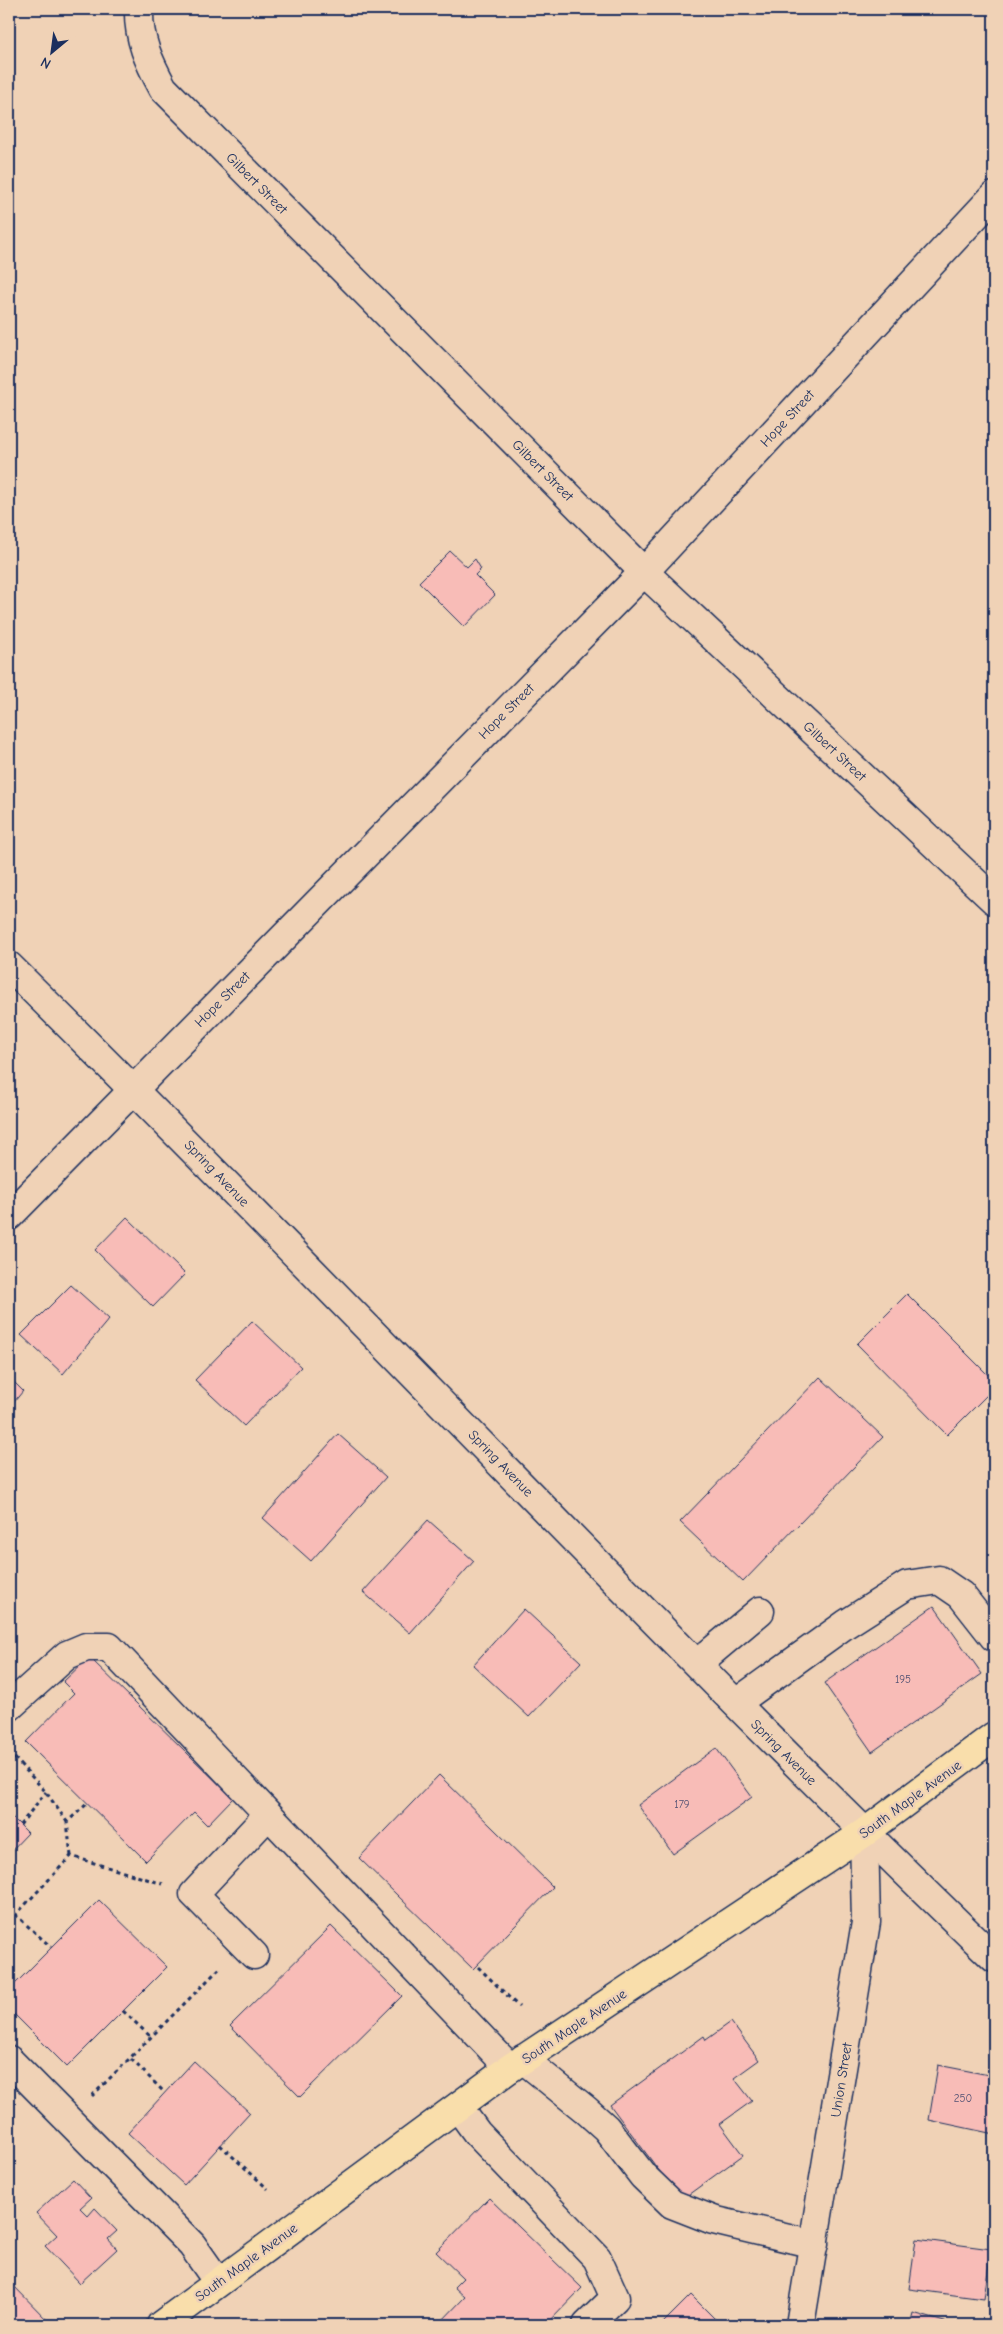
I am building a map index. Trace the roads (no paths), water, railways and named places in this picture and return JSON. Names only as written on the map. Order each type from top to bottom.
[{"type":"main road","name":"South Maple Avenue","points":[[161,2325],[517,2064],[864,1833],[994,1736]]},
{"type":"street","name":"Gilbert Street","points":[[139,9],[138,26],[147,59],[163,88],[644,572],[994,900]]},
{"type":"street","name":"Hope Street","points":[[9,1216],[644,572],[994,196]]},
{"type":"street","name":"Spring Avenue","points":[[9,966],[134,1089],[864,1833],[994,1958]]},
{"type":"street","points":[[736,1703],[846,1624],[907,1585],[939,1580],[961,1595],[994,1637]]},
{"type":"street","points":[[698,1663],[760,1610]]},
{"type":"street","points":[[9,1707],[67,1655],[86,1646],[109,1647],[268,1815],[517,2064],[599,2122],[643,2176],[672,2204],[713,2220],[814,2244]]},
{"type":"street","points":[[249,1950],[194,1894],[268,1815]]},
{"type":"street","name":"Union Street","points":[[800,2325],[866,1922],[864,1833]]},
{"type":"street","points":[[9,2060],[192,2245],[218,2282]]},
{"type":"street","points":[[458,2107],[477,2133],[597,2258],[615,2298],[587,2325]]}]
